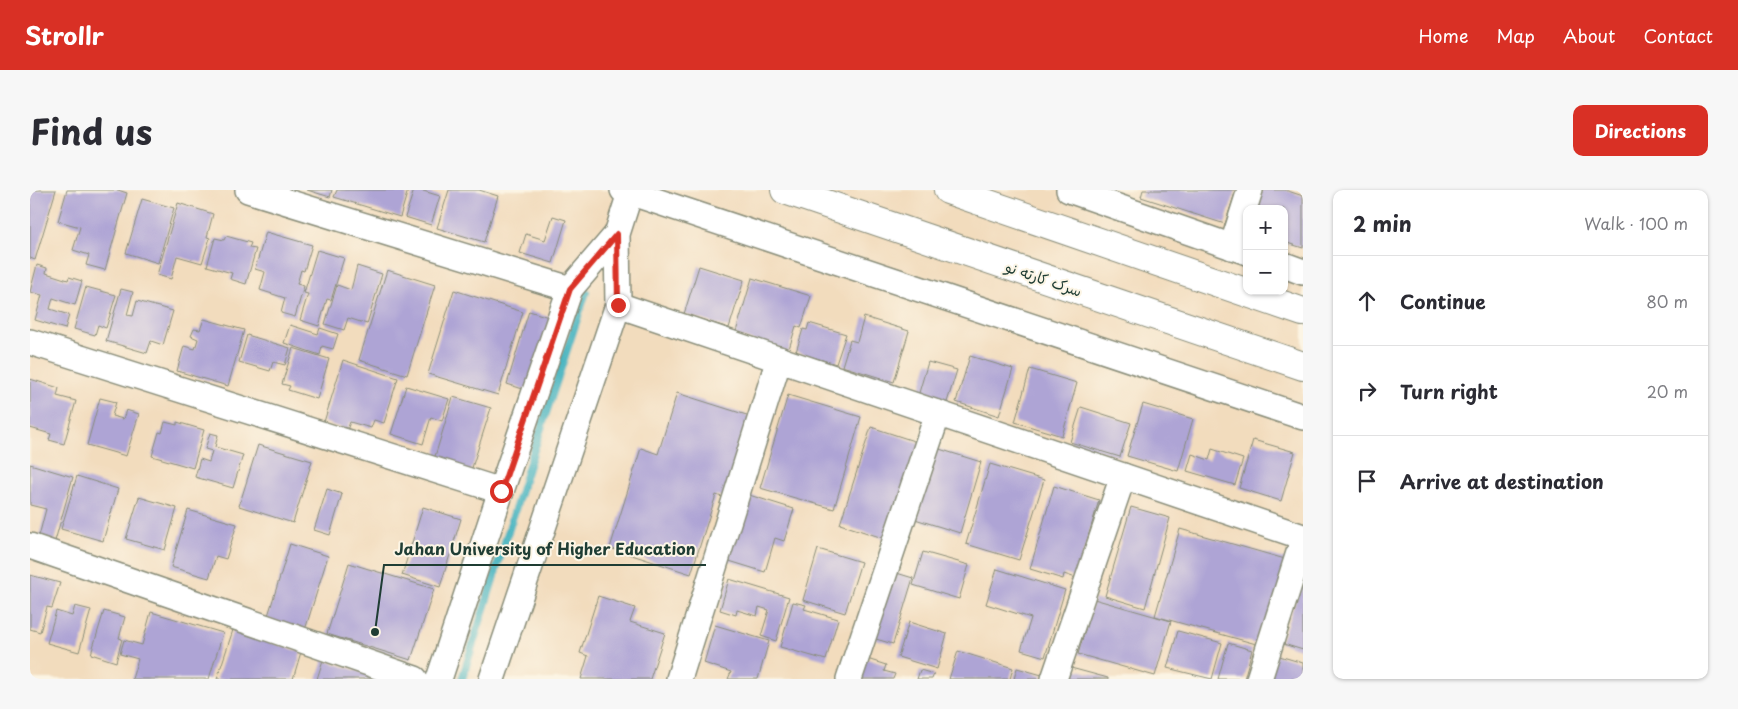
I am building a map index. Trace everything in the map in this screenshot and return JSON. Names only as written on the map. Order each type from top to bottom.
[{"type":"highway","name":"سرک کارته نو","points":[[785,190],[1303,366]]},
{"type":"highway","points":[[948,190],[1303,312]]},
{"type":"street","points":[[248,190],[570,289]]},
{"type":"street","points":[[1069,190],[1239,249],[1250,190]]},
{"type":"street","points":[[492,679],[618,305],[617,234],[628,191],[1303,417]]},
{"type":"street","points":[[440,679],[501,491],[570,289],[617,234]]},
{"type":"street","points":[[1288,266],[1303,272]]},
{"type":"street","points":[[618,305],[1303,538],[1259,679]]},
{"type":"street","points":[[30,342],[501,491]]},
{"type":"street","points":[[679,679],[779,359]]},
{"type":"street","points":[[849,679],[938,413]]},
{"type":"street","points":[[1054,679],[1123,476]]},
{"type":"street","points":[[30,546],[415,679]]},
{"type":"building","points":[[30,190],[56,190],[35,260],[30,258]]},
{"type":"building","points":[[67,190],[118,190],[127,193],[105,270],[86,265],[89,255],[73,250],[80,227],[58,221]]},
{"type":"building","points":[[307,190],[332,190],[330,197]]},
{"type":"building","points":[[337,190],[408,190],[400,217],[334,197]]},
{"type":"building","points":[[414,190],[440,196],[431,225],[405,217]]},
{"type":"building","points":[[449,190],[479,190],[498,196],[484,242],[437,228]]},
{"type":"building","points":[[1143,190],[1236,190],[1225,224],[1141,197]]},
{"type":"building","points":[[1262,190],[1285,190],[1303,196],[1303,248],[1288,243],[1288,205],[1257,205]]},
{"type":"building","points":[[142,199],[174,208],[158,263],[126,253]]},
{"type":"building","points":[[178,203],[213,214],[207,237],[210,238],[202,263],[177,256],[171,279],[157,275]]},
{"type":"building","points":[[553,216],[566,220],[553,263],[520,253],[526,234],[545,240]]},
{"type":"building","points":[[266,232],[312,245],[304,271],[301,270],[297,284],[304,286],[295,317],[281,313],[285,298],[260,290],[265,272],[255,269]]},
{"type":"building","points":[[226,236],[251,243],[249,248],[256,249],[246,284],[230,279],[232,273],[207,266],[215,238],[224,240]]},
{"type":"building","points":[[317,250],[344,258],[331,300],[327,299],[319,326],[300,320],[308,294],[304,293]]},
{"type":"building","points":[[37,265],[47,268],[46,273],[68,280],[69,277],[82,281],[75,305],[53,298],[50,309],[69,315],[65,329],[35,320],[42,295],[30,292]]},
{"type":"building","points":[[357,266],[382,274],[367,324],[348,318],[344,330],[325,324],[337,285],[351,290]]},
{"type":"building","points":[[699,266],[744,280],[729,328],[684,314]]},
{"type":"building","points":[[387,270],[435,285],[407,375],[359,360]]},
{"type":"building","points":[[752,278],[811,296],[801,328],[796,326],[788,352],[735,335]]},
{"type":"building","points":[[86,287],[116,295],[106,328],[98,325],[95,335],[74,329]]},
{"type":"building","points":[[121,289],[133,292],[127,315],[133,316],[137,301],[173,311],[163,345],[151,341],[147,353],[106,341]]},
{"type":"building","points":[[454,290],[523,312],[498,395],[428,374]]},
{"type":"building","points":[[529,311],[552,318],[529,391],[507,384]]},
{"type":"building","points":[[864,317],[909,331],[894,382],[842,366],[850,340],[857,342]]},
{"type":"building","points":[[204,319],[244,330],[228,386],[177,371],[184,346],[195,349],[198,339],[191,336],[194,329],[200,330]]},
{"type":"building","points":[[809,323],[846,334],[836,364],[796,352],[803,329],[807,330]]},
{"type":"building","points":[[290,325],[318,334],[320,328],[338,334],[333,349],[322,346],[320,355],[284,343]]},
{"type":"building","points":[[247,335],[290,348],[285,365],[273,362],[270,371],[239,362]]},
{"type":"building","points":[[293,348],[329,359],[317,399],[288,390],[290,386],[282,384]]},
{"type":"building","points":[[970,356],[1013,369],[999,416],[956,402]]},
{"type":"building","points":[[343,360],[398,378],[384,423],[374,420],[371,428],[350,422],[347,430],[324,422]]},
{"type":"building","points":[[928,362],[957,370],[944,412],[916,403]]},
{"type":"building","points":[[1030,369],[1077,383],[1062,436],[1015,422]]},
{"type":"building","points":[[30,379],[59,388],[57,396],[76,401],[64,444],[49,440],[51,434],[30,428]]},
{"type":"building","points":[[406,386],[449,399],[442,421],[431,417],[423,444],[391,434]]},
{"type":"building","points":[[677,393],[753,417],[728,499],[716,495],[691,574],[610,548],[641,448],[658,454]]},
{"type":"building","points":[[788,395],[861,417],[834,509],[760,488]]},
{"type":"building","points":[[453,397],[491,408],[470,474],[433,463]]},
{"type":"building","points":[[100,398],[116,402],[112,416],[123,419],[126,410],[139,414],[126,456],[87,445]]},
{"type":"building","points":[[1143,404],[1193,419],[1178,471],[1127,456]]},
{"type":"building","points":[[1081,407],[1131,423],[1120,457],[1070,442]]},
{"type":"building","points":[[165,422],[177,425],[177,422],[204,430],[193,468],[152,456],[159,432],[162,433]]},
{"type":"building","points":[[871,427],[923,444],[892,541],[840,524]]},
{"type":"building","points":[[210,433],[218,435],[215,447],[243,455],[233,488],[195,477],[200,459],[209,462],[212,451],[205,449]]},
{"type":"building","points":[[1253,440],[1295,452],[1281,501],[1239,488]]},
{"type":"building","points":[[258,445],[312,461],[293,523],[239,506]]},
{"type":"building","points":[[936,448],[981,462],[960,533],[915,519]]},
{"type":"building","points":[[1212,449],[1243,459],[1235,485],[1187,471],[1192,454],[1209,460]]},
{"type":"building","points":[[30,464],[73,477],[55,541],[39,536],[46,509],[30,505]]},
{"type":"building","points":[[990,464],[1044,480],[1019,560],[966,544]]},
{"type":"building","points":[[77,476],[118,489],[103,541],[61,529]]},
{"type":"building","points":[[1054,486],[1099,500],[1076,578],[1064,574],[1063,579],[1030,569]]},
{"type":"building","points":[[327,489],[342,494],[330,535],[314,530]]},
{"type":"building","points":[[746,494],[794,509],[784,541],[775,538],[765,572],[726,560]]},
{"type":"building","points":[[139,497],[177,508],[165,550],[126,539]]},
{"type":"building","points":[[423,507],[461,519],[440,587],[402,575]]},
{"type":"building","points":[[1131,507],[1170,518],[1145,608],[1105,596]]},
{"type":"building","points":[[188,510],[237,524],[226,559],[216,556],[209,578],[171,567]]},
{"type":"building","points":[[1180,529],[1292,561],[1267,647],[1155,616]]},
{"type":"building","points":[[290,544],[328,556],[305,630],[267,619]]},
{"type":"building","points":[[818,549],[861,562],[845,613],[803,600]]},
{"type":"building","points":[[923,552],[969,565],[959,599],[913,585]]},
{"type":"building","points":[[349,563],[434,589],[411,660],[327,634]]},
{"type":"building","points":[[997,569],[1065,590],[1045,657],[1021,650],[1031,618],[986,604]]},
{"type":"building","points":[[890,571],[913,578],[893,644],[869,637]]},
{"type":"building","points":[[30,575],[60,583],[52,608],[47,607],[40,632],[30,629]]},
{"type":"building","points":[[729,579],[789,597],[776,641],[761,636],[769,610],[759,607],[757,616],[737,610],[736,615],[720,610]]},
{"type":"building","points":[[1303,581],[1303,650],[1280,643]]},
{"type":"building","points":[[598,596],[635,608],[630,622],[665,633],[650,679],[581,679],[588,656],[580,653]]},
{"type":"building","points":[[1094,599],[1171,621],[1155,676],[1078,654]]},
{"type":"building","points":[[793,602],[806,605],[804,609],[838,619],[826,660],[780,647]]},
{"type":"building","points":[[75,606],[91,610],[79,652],[47,643],[56,611],[72,616]]},
{"type":"building","points":[[104,611],[125,617],[119,638],[122,639],[116,662],[91,654]]},
{"type":"building","points":[[151,612],[223,633],[209,679],[132,679],[138,659],[120,654],[124,640],[142,645]]},
{"type":"building","points":[[909,622],[947,634],[937,669],[898,657]]},
{"type":"building","points":[[715,625],[769,641],[758,679],[728,679],[731,672],[704,663]]},
{"type":"building","points":[[233,630],[301,652],[293,679],[217,679]]},
{"type":"building","points":[[1178,631],[1222,643],[1212,679],[1167,668]]},
{"type":"building","points":[[1228,643],[1252,650],[1244,679],[1218,679]]},
{"type":"building","points":[[958,651],[1013,668],[1010,679],[949,679]]},
{"type":"building","points":[[1276,655],[1303,663],[1303,679],[1269,679]]},
{"type":"building","points":[[864,658],[886,665],[884,671],[895,674],[893,679],[857,679]]},
{"type":"building","points":[[323,660],[383,679],[317,679]]},
{"type":"building","points":[[1017,668],[1042,675],[1041,679],[1014,679]]},
{"type":"building","points":[[1071,668],[1108,678],[1108,679],[1068,679]]},
{"type":"building","points":[[920,670],[934,674],[932,679],[917,679]]},
{"type":"waterway","points":[[462,679],[586,292]]},
{"type":"place","name":"Jahan University of Higher Education","points":[[375,632]]},
{"type":"route","points":[[501,491],[570,289],[617,234],[618,305]]}]
